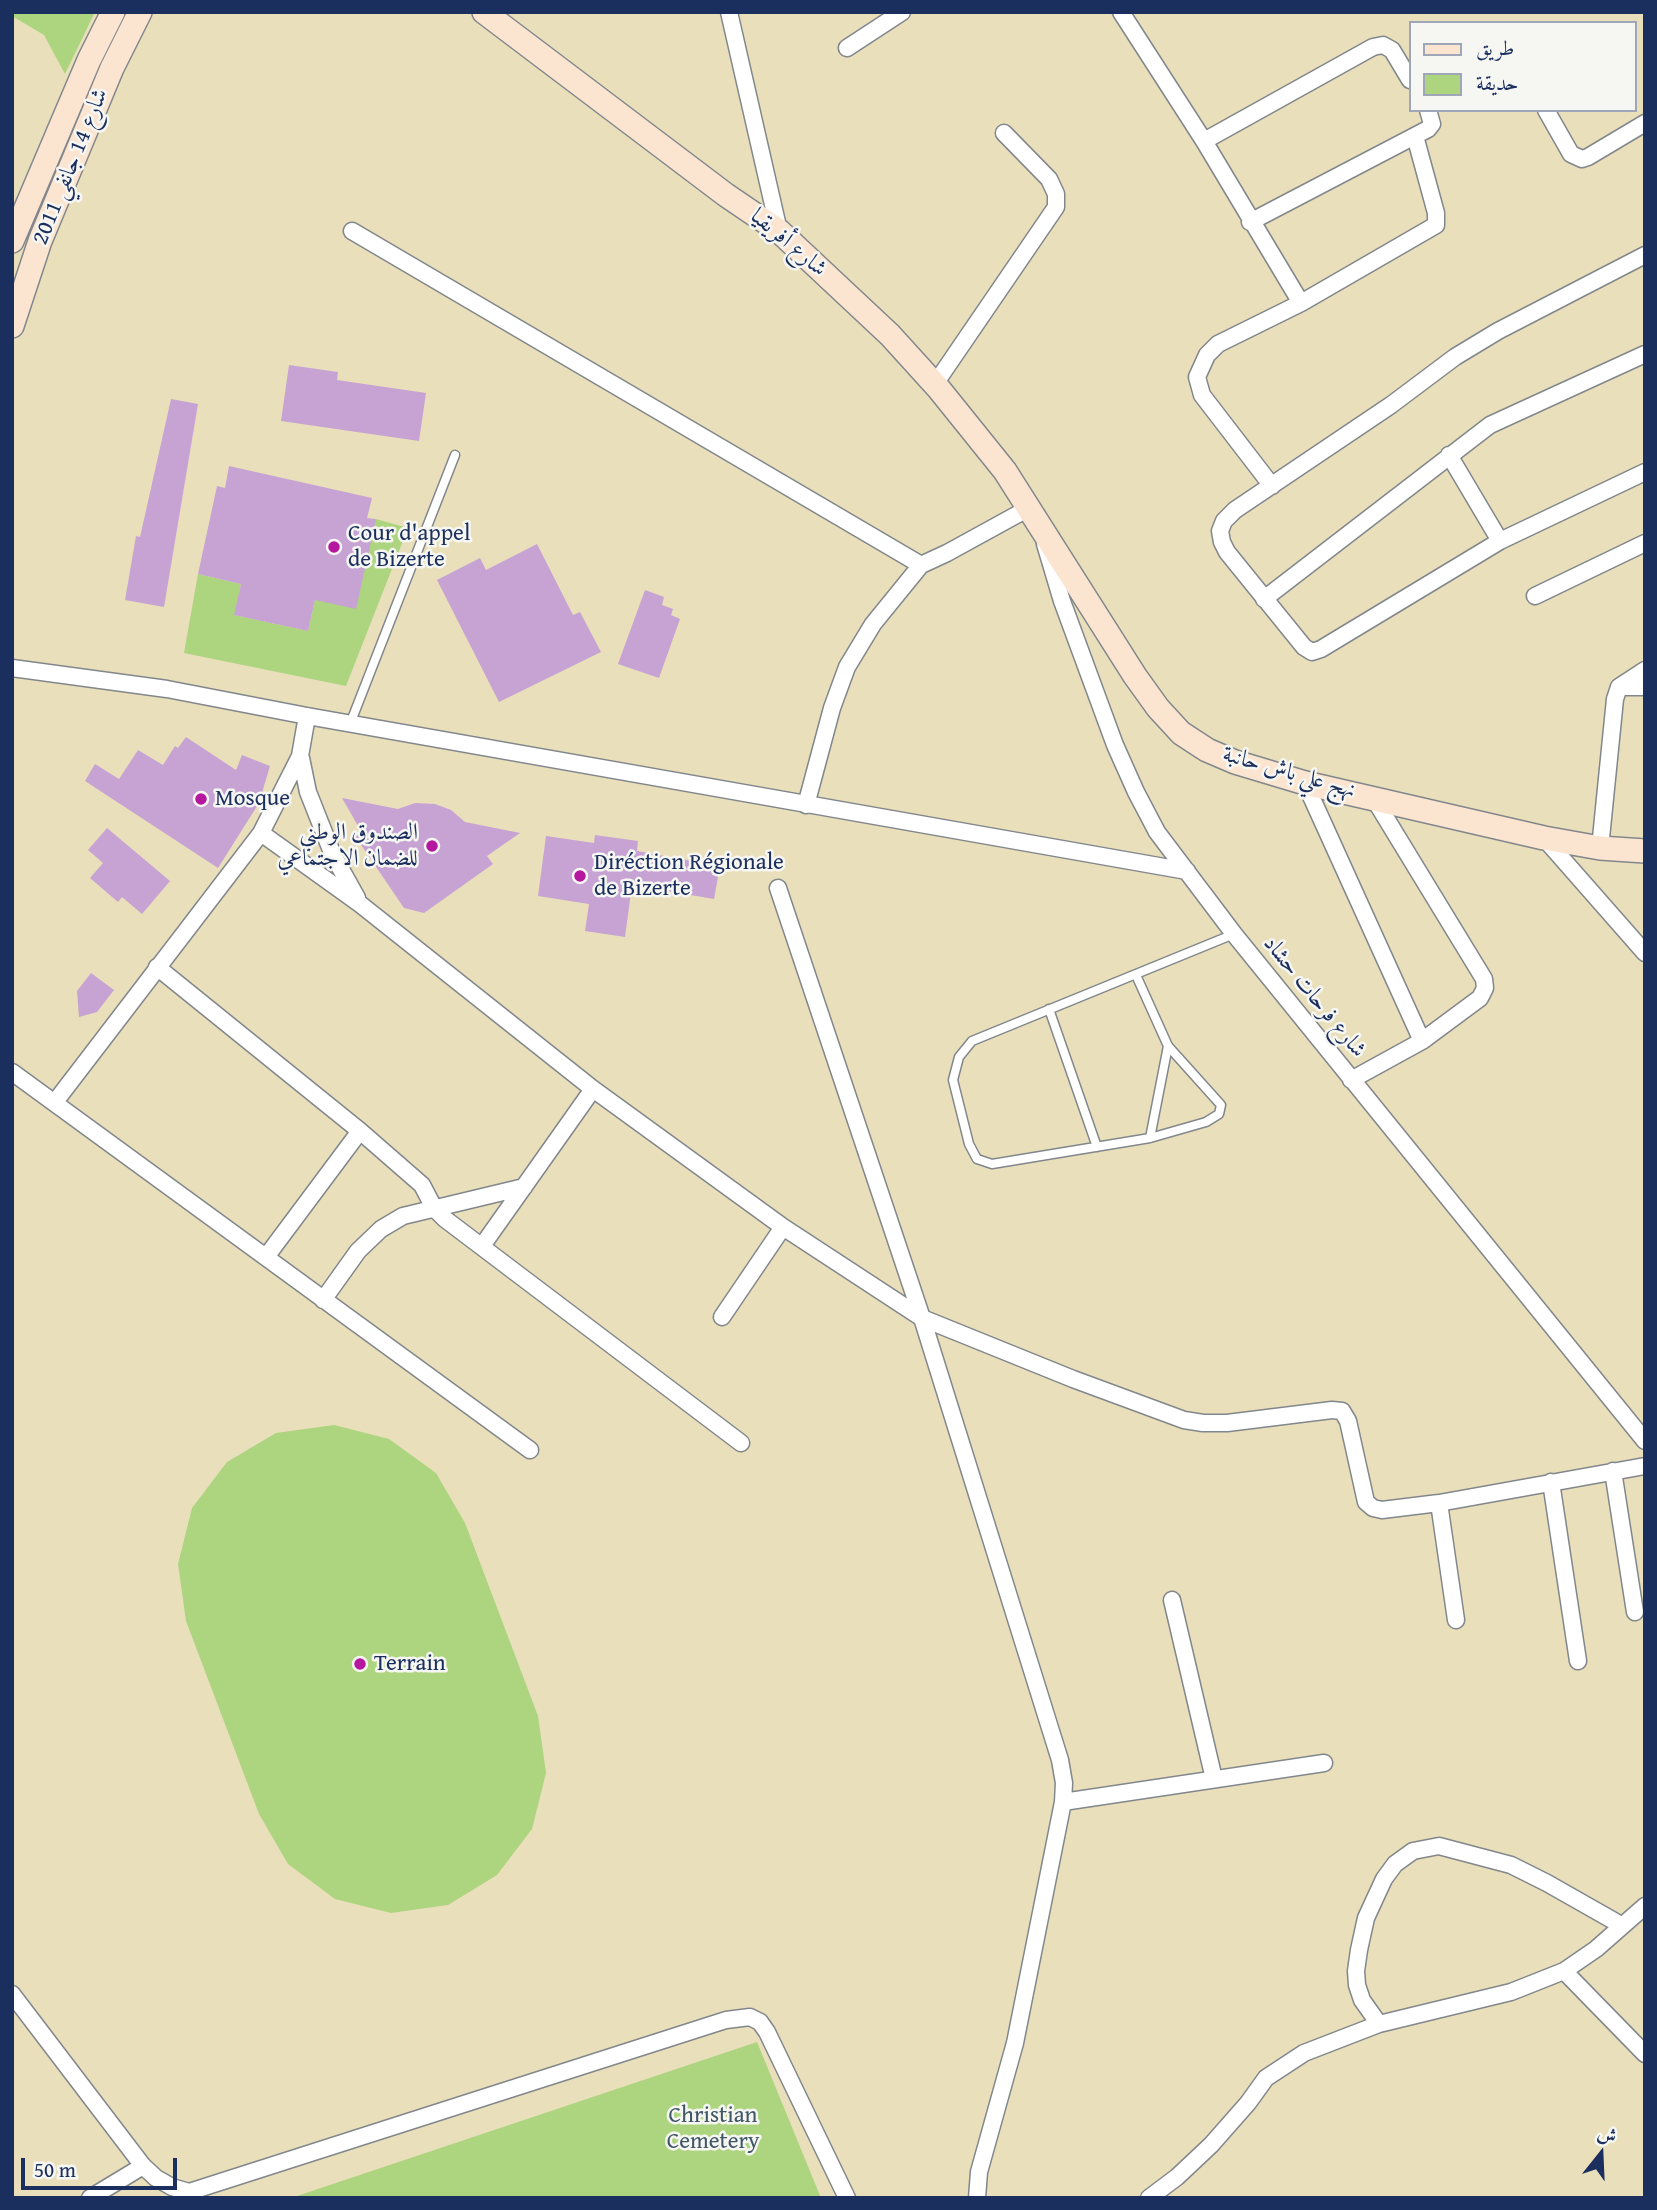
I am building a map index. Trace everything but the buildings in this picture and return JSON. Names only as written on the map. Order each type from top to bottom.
[{"type":"street","name":"شارع 14 جانفي 2011","points":[[12,241],[89,60],[113,12]]},
{"type":"street","name":"شارع 14 جانفي 2011","points":[[12,326],[40,241],[112,68],[140,12]]},
{"type":"street","points":[[729,12],[779,231]]},
{"type":"street","points":[[847,48],[902,12]]},
{"type":"street","points":[[1121,12],[1204,142],[1301,303]]},
{"type":"street","name":"شارع أفريقيا","points":[[489,14],[726,195],[779,231],[881,327],[935,384],[1005,471],[1041,528]]},
{"type":"street","points":[[1204,142],[1373,47],[1383,45],[1392,50],[1408,77]]},
{"type":"street","points":[[1250,222],[1428,129],[1432,124],[1429,112]]},
{"type":"street","points":[[1547,112],[1571,154],[1582,159],[1645,122]]},
{"type":"street","points":[[935,384],[1056,207],[1056,194],[1049,179],[1004,133]]},
{"type":"street","points":[[1272,486],[1202,395],[1197,377],[1207,355],[1230,336],[1301,303],[1436,225],[1436,213],[1415,136]]},
{"type":"street","points":[[352,231],[920,565]]},
{"type":"street","points":[[1645,255],[1508,325],[1455,357],[1380,413],[1236,510],[1224,521],[1220,531],[1227,552],[1304,648],[1312,652],[1500,541],[1645,472]]},
{"type":"street","points":[[1264,599],[1490,425],[1645,354]]},
{"type":"street","points":[[1449,455],[1500,541]]},
{"type":"street","points":[[806,805],[832,708],[847,667],[873,624],[920,565],[1029,508]]},
{"type":"street","name":"نهج علي باش حانبة","points":[[1041,528],[1158,708],[1181,733],[1207,750],[1235,762],[1305,782],[1544,838],[1600,848],[1645,851]]},
{"type":"street","name":"شارع فرحات حشاد","points":[[1041,528],[1062,601],[1115,745],[1157,832],[1234,934],[1645,1441]]},
{"type":"street","points":[[1535,596],[1645,543]]},
{"type":"street","points":[[12,668],[167,689],[350,724],[1187,871]]},
{"type":"street","points":[[1600,848],[1615,699],[1619,687],[1645,670]]},
{"type":"street","points":[[1619,687],[1645,687]]},
{"type":"street","points":[[55,1102],[261,833],[300,756],[307,716]]},
{"type":"street","points":[[300,756],[308,792],[328,843],[360,904]]},
{"type":"street","points":[[1305,782],[1422,1041]]},
{"type":"street","points":[[1351,1080],[1422,1041],[1480,998],[1485,988],[1484,979],[1373,797]]},
{"type":"street","points":[[261,833],[360,904],[593,1089],[783,1227],[922,1318],[1184,1420],[1227,1423],[1342,1411],[1348,1421],[1366,1502],[1373,1508],[1382,1510],[1438,1503],[1645,1466]]},
{"type":"street","points":[[1544,838],[1645,953]]},
{"type":"street","points":[[778,888],[922,1318],[1060,1760],[1063,1802],[1014,2043],[979,2172],[977,2198]]},
{"type":"street","points":[[157,967],[360,1131],[422,1185],[434,1208],[741,1443]]},
{"type":"street","points":[[12,1072],[530,1450]]},
{"type":"street","points":[[482,1246],[593,1089]]},
{"type":"street","points":[[266,1257],[360,1131]]},
{"type":"street","points":[[323,1300],[358,1251],[381,1229],[403,1216],[524,1187]]},
{"type":"street","points":[[722,1317],[783,1227]]},
{"type":"street","points":[[1613,1471],[1635,1612]]},
{"type":"street","points":[[1551,1482],[1578,1661]]},
{"type":"street","points":[[1438,1503],[1456,1620]]},
{"type":"street","points":[[1172,1600],[1214,1779]]},
{"type":"street","points":[[1063,1802],[1324,1763]]},
{"type":"street","points":[[1379,2024],[1362,2000],[1357,1985],[1359,1950],[1366,1918],[1384,1879],[1395,1864],[1413,1851],[1439,1846],[1511,1866],[1547,1883],[1621,1926]]},
{"type":"street","points":[[1149,2198],[1177,2177],[1211,2145],[1266,2078],[1304,2053],[1379,2024],[1511,1992],[1564,1971],[1596,1949],[1645,1906]]},
{"type":"street","points":[[1564,1971],[1645,2054]]},
{"type":"street","points":[[12,1994],[143,2166],[156,2178],[190,2195],[726,2020],[750,2017],[760,2022],[767,2032],[847,2198]]},
{"type":"street","points":[[90,2198],[143,2166]]},
{"type":"street","points":[[964,2198],[979,2172]]},
{"type":"lane","points":[[350,724],[455,455]]},
{"type":"lane","points":[[1136,975],[1168,1046],[1221,1105],[1219,1114],[1206,1122],[1150,1138],[992,1164],[977,1159],[969,1143],[953,1080],[959,1057],[972,1041],[1234,934]]},
{"type":"lane","points":[[1049,1009],[1097,1147]]},
{"type":"lane","points":[[1150,1138],[1168,1046]]},
{"type":"green space","points":[[12,12],[95,12],[65,74],[44,35],[12,16]]},
{"type":"green space","points":[[376,519],[408,528],[346,686],[184,653],[198,574],[241,584],[235,615],[308,631],[315,600]]},
{"type":"green space","points":[[334,1425],[389,1439],[436,1473],[465,1523],[538,1716],[546,1773],[532,1829],[497,1875],[448,1905],[391,1913],[335,1899],[288,1864],[259,1814],[186,1621],[178,1564],[192,1508],[227,1462],[276,1433]]},
{"type":"green space","name":"Christian Cemetery","points":[[757,2042],[821,2198],[291,2198]]},
{"type":"place","name":"Cour d'appel de Bizerte","points":[[334,547]]},
{"type":"place","name":"Mosque","points":[[201,799]]},
{"type":"place","name":"الصندوق الوطني للضمان الاجتماعي","points":[[432,846]]},
{"type":"place","name":"Diréction Régionale de Bizerte","points":[[580,876]]},
{"type":"place","name":"Terrain","points":[[360,1664]]}]
